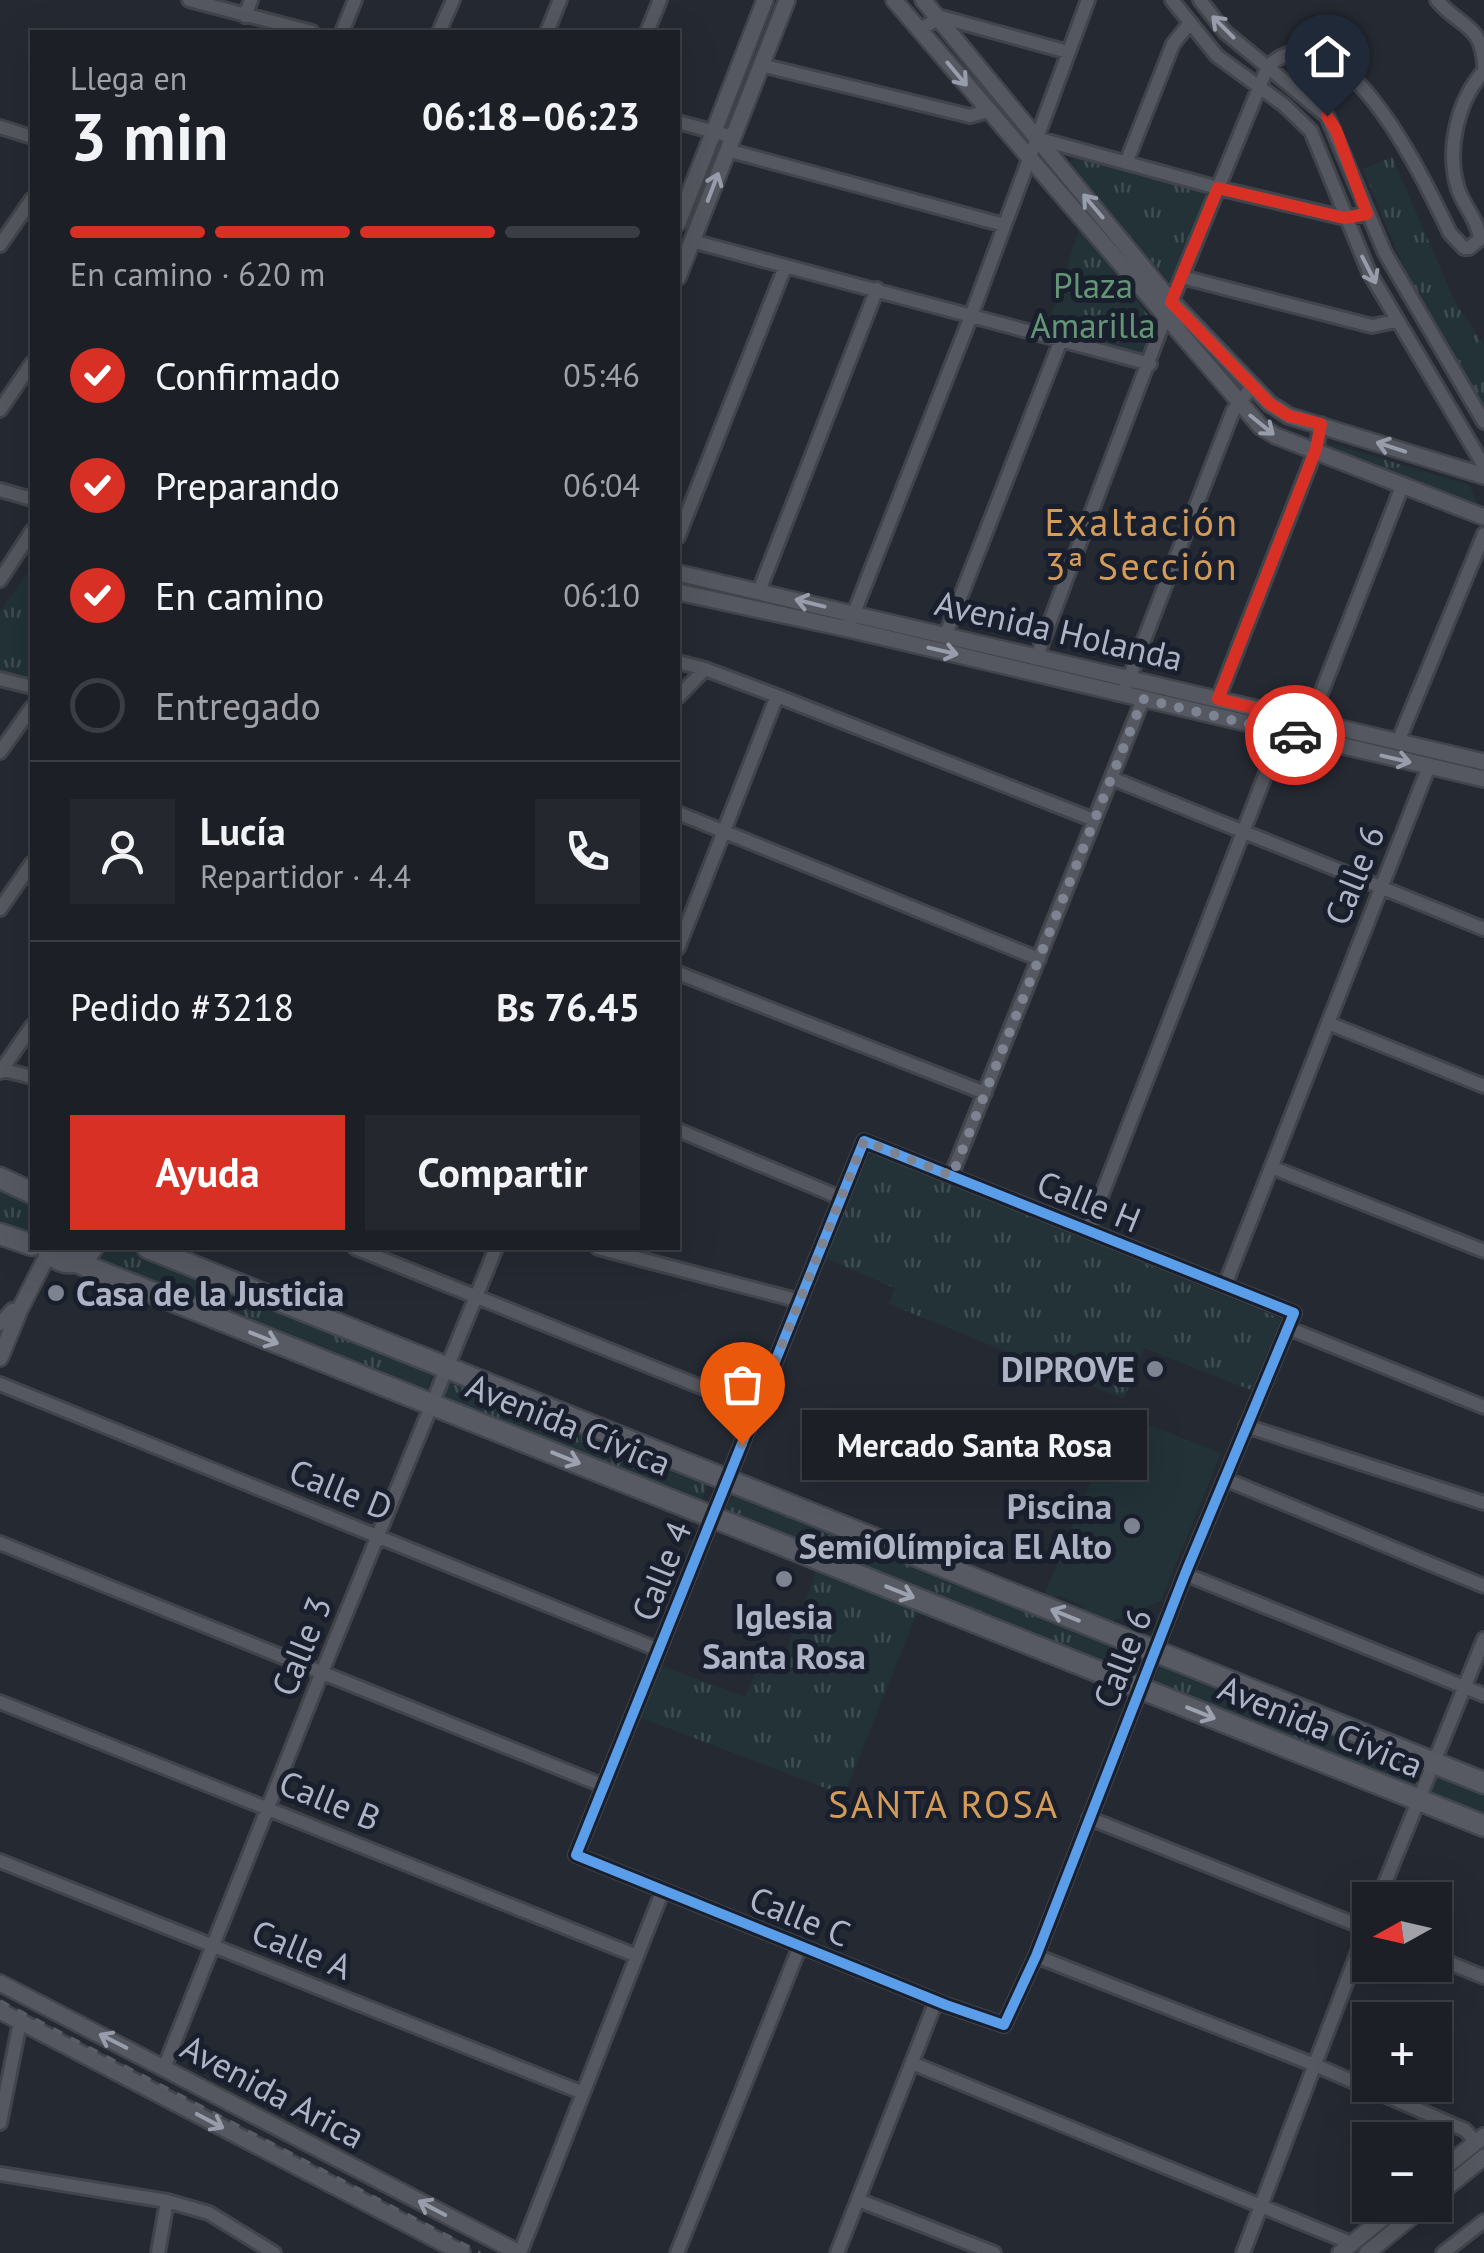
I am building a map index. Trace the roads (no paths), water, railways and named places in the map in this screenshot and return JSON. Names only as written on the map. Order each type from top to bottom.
[{"type":"main road","points":[[0,1178],[30,1190]]},
{"type":"main road","points":[[0,1234],[30,1244]]},
{"type":"main road","name":"Avenida Cívica","points":[[46,1250],[62,1262],[76,1262],[1484,1826]]},
{"type":"main road","points":[[76,1262],[91,1250]]},
{"type":"main road","name":"Avenida Cívica","points":[[153,1250],[1484,1783]]},
{"type":"street","points":[[189,0],[304,30]]},
{"type":"street","points":[[245,16],[251,0]]},
{"type":"street","points":[[343,30],[355,0]]},
{"type":"street","points":[[440,30],[453,0]]},
{"type":"street","points":[[548,30],[560,0]]},
{"type":"street","points":[[648,30],[660,0]]},
{"type":"street","points":[[680,218],[765,0]]},
{"type":"street","points":[[680,273],[787,0]]},
{"type":"street","points":[[894,0],[1028,156],[1168,308],[1251,388],[1279,410],[1484,476]]},
{"type":"street","points":[[923,0],[1261,427],[1484,518]]},
{"type":"street","points":[[850,622],[972,316],[1088,0]]},
{"type":"street","points":[[1172,0],[1216,56],[1310,131],[1344,218],[1396,321],[1484,466]]},
{"type":"street","points":[[1200,0],[1224,32],[1327,116],[1384,253],[1484,422]]},
{"type":"street","points":[[1037,656],[1168,308],[1268,66],[1284,53],[1310,47],[1353,72],[1382,104],[1450,234],[1464,248],[1480,239],[1456,184],[1454,132],[1484,68],[1484,49],[1478,36],[1437,0]]},
{"type":"street","points":[[919,30],[938,17],[1068,52]]},
{"type":"street","points":[[1126,163],[1173,44],[1189,24]]},
{"type":"street","points":[[761,64],[970,116],[988,111]]},
{"type":"street","points":[[680,123],[713,132],[730,143],[1004,225]]},
{"type":"street","points":[[0,127],[30,136]]},
{"type":"street","points":[[1036,138],[1344,218],[1367,214]]},
{"type":"street","points":[[0,245],[30,203]]},
{"type":"street","points":[[692,242],[1150,364]]},
{"type":"street","points":[[680,532],[785,267]]},
{"type":"street","points":[[1182,276],[1372,326],[1396,321]]},
{"type":"street","points":[[759,590],[876,289]]},
{"type":"street","points":[[946,634],[1061,340]]},
{"type":"street","points":[[0,410],[30,366]]},
{"type":"street","points":[[1123,694],[1238,402],[1251,388]]},
{"type":"street","points":[[1218,699],[1316,449],[1321,424]]},
{"type":"street","points":[[1307,729],[1404,484]]},
{"type":"street","points":[[0,490],[30,498]]},
{"type":"street","points":[[0,580],[30,534]]},
{"type":"street","points":[[1398,742],[1484,534]]},
{"type":"street","name":"Avenida Holanda","points":[[680,573],[759,590],[850,622],[1282,732],[1307,729],[1398,742],[1484,774]]},
{"type":"street","name":"Avenida Holanda","points":[[680,592],[946,634],[1218,699],[1429,766],[1484,774]]},
{"type":"street","points":[[680,662],[705,668],[1094,820]]},
{"type":"street","points":[[680,695],[705,668]]},
{"type":"street","points":[[0,679],[30,686]]},
{"type":"street","points":[[680,943],[778,696]]},
{"type":"street","points":[[952,1176],[1143,699]]},
{"type":"street","points":[[0,752],[30,710]]},
{"type":"street","points":[[1088,1230],[1282,732]]},
{"type":"street","name":"Calle 6","points":[[1224,1285],[1429,766]]},
{"type":"street","points":[[1112,778],[1484,929]]},
{"type":"street","points":[[680,813],[1039,959]]},
{"type":"street","points":[[0,910],[30,866]]},
{"type":"street","points":[[680,975],[984,1094]]},
{"type":"street","points":[[1328,1023],[1484,1086]]},
{"type":"street","points":[[30,1029],[1,1070],[30,1077]]},
{"type":"street","points":[[680,1131],[841,1198]]},
{"type":"street","name":"Calle H","points":[[864,1141],[1294,1312]]},
{"type":"street","name":"Calle 4","points":[[576,1856],[864,1141]]},
{"type":"street","points":[[1271,1167],[1484,1251]]},
{"type":"street","points":[[0,1358],[42,1250]]},
{"type":"street","points":[[360,1250],[756,1409]]},
{"type":"street","name":"Calle 3","points":[[164,2068],[495,1250]]},
{"type":"street","points":[[606,1250],[800,1301]]},
{"type":"street","points":[[0,1324],[12,1310],[20,1309]]},
{"type":"street","name":"Calle 6","points":[[1004,2025],[1036,1956],[1185,1574],[1294,1312]]},
{"type":"street","points":[[1288,1328],[1484,1407]]},
{"type":"street","name":"Calle D","points":[[0,1384],[659,1650]]},
{"type":"street","points":[[1246,1426],[1484,1503]]},
{"type":"street","points":[[1224,1480],[1484,1586]]},
{"type":"street","points":[[0,1543],[604,1786]]},
{"type":"street","points":[[1185,1574],[1484,1694]]},
{"type":"street","points":[[1386,1882],[1484,1639]]},
{"type":"street","name":"Calle B","points":[[0,1702],[637,1956]]},
{"type":"street","points":[[1089,1818],[1352,1919]]},
{"type":"street","name":"Calle C","points":[[576,1856],[1004,2025]]},
{"type":"street","name":"Calle A","points":[[0,1861],[582,2093]]},
{"type":"street","points":[[519,2253],[663,1890]]},
{"type":"street","points":[[677,2253],[800,1946]]},
{"type":"street","points":[[1036,1956],[1316,2065],[1480,2139],[1452,2161]]},
{"type":"street","points":[[1452,1964],[1484,1978]]},
{"type":"street","points":[[1243,2253],[1352,1971]]},
{"type":"street","name":"Avenida Arica","points":[[0,1983],[519,2253]]},
{"type":"street","points":[[838,2253],[936,2000]]},
{"type":"street","name":"Avenida Arica","points":[[0,2010],[462,2253]]},
{"type":"street","points":[[0,2122],[20,2022]]},
{"type":"street","points":[[912,2063],[1260,2205],[1345,2248],[1377,2222]]},
{"type":"street","points":[[1452,2184],[1484,2158]]},
{"type":"street","points":[[0,2174],[167,2201],[210,2212],[274,2253]]},
{"type":"street","points":[[858,2200],[994,2253]]},
{"type":"street","points":[[158,2253],[167,2201]]},
{"type":"street","points":[[1443,2253],[1484,2220]]},
{"type":"street","points":[[1367,2253],[1405,2222]]},
{"type":"railway","points":[[0,2001],[480,2253]]},
{"type":"place","name":"Casa de la Justicia","points":[[56,1293]]},
{"type":"place","name":"DIPROVE","points":[[1155,1369]]},
{"type":"place","name":"Mercado Santa Rosa","points":[[742,1444]]},
{"type":"place","name":"Piscina SemiOlímpica El Alto","points":[[1132,1526]]},
{"type":"place","name":"Iglesia Santa Rosa","points":[[784,1579]]},
{"type":"district","name":"Exaltación 3ª Sección","points":[[1142,543]]},
{"type":"district","name":"SANTA ROSA","points":[[944,1803]]},
{"type":"park label","name":"Plaza Amarilla","points":[[1093,305]]}]
